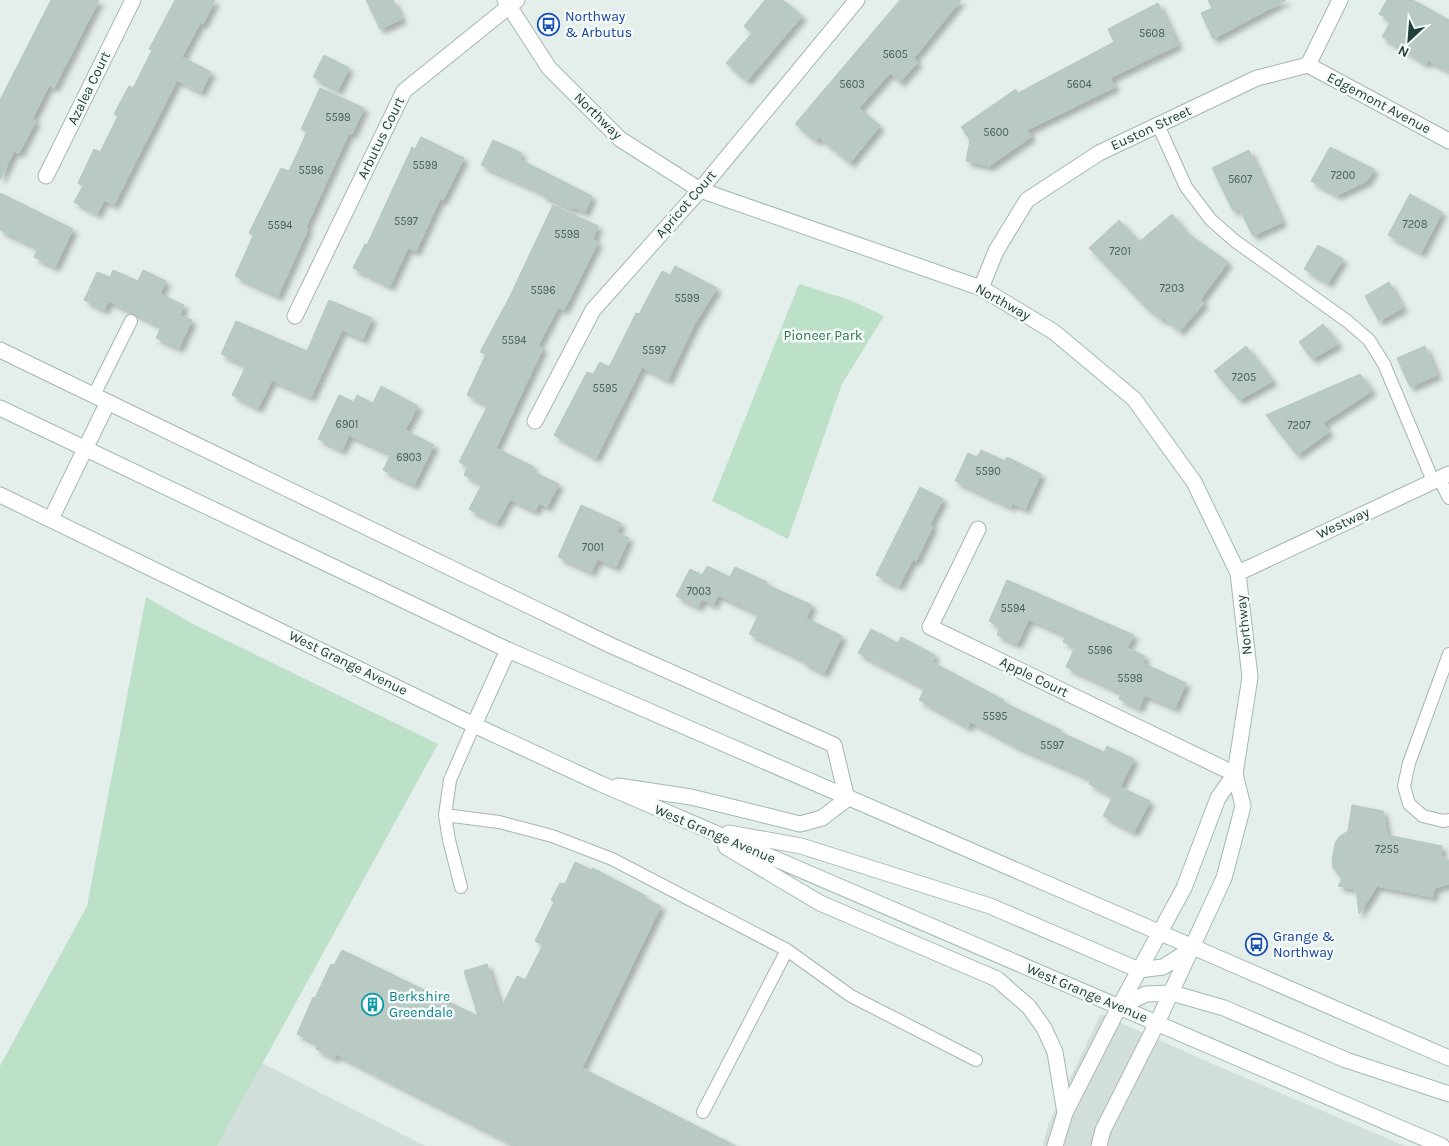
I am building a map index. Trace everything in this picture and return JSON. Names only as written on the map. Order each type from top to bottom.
[{"type":"street","name":"Azalea Court","points":[[46,176],[132,0]]},
{"type":"street","name":"Apricot Court","points":[[535,421],[593,310],[700,190],[857,0]]},
{"type":"street","points":[[1308,65],[1340,0]]},
{"type":"street","name":"Northway","points":[[510,3],[549,68],[620,139],[700,190],[981,288],[1054,332],[1134,399],[1194,482],[1238,573],[1250,677],[1235,774],[1243,806],[1224,878],[1172,993],[1103,1130],[1099,1146]]},
{"type":"street","name":"Arbutus Court","points":[[295,316],[404,91],[510,3]]},
{"type":"street","name":"Euston Street","points":[[981,288],[996,251],[1027,200],[1099,153],[1256,78],[1308,65]]},
{"type":"street","name":"Edgemont Avenue","points":[[1308,65],[1449,142]]},
{"type":"street","points":[[0,350],[610,645],[834,745],[847,799]]},
{"type":"street","points":[[51,519],[85,449],[101,399]]},
{"type":"street","points":[[0,408],[508,650],[847,799],[1449,1058]]},
{"type":"street","name":"Westway","points":[[1238,573],[1441,477]]},
{"type":"street","name":"West Grange Avenue","points":[[0,495],[474,725],[599,783],[702,829],[1442,1146]]},
{"type":"street","name":"Apple Court","points":[[978,529],[930,626],[1235,774]]},
{"type":"street","points":[[474,725],[508,650]]},
{"type":"street","name":"Northway","points":[[1055,1146],[1065,1113],[1119,1007],[1184,888],[1218,798],[1235,774]]},
{"type":"street","points":[[599,783],[691,797],[800,824],[822,818],[847,799]]},
{"type":"street","points":[[673,816],[820,903],[997,979],[1029,1007],[1044,1028],[1055,1052],[1065,1113]]},
{"type":"street","points":[[702,829],[801,846],[990,906],[1139,970],[1164,967],[1193,948]]},
{"type":"street","points":[[1119,1007],[1146,994],[1172,993],[1224,1008],[1346,1060],[1449,1094]]},
{"type":"lane","points":[[1158,125],[1186,187],[1212,220],[1235,241],[1326,305],[1369,340],[1384,364],[1441,477],[1449,498]]},
{"type":"lane","points":[[101,399],[131,321]]},
{"type":"lane","points":[[1449,654],[1409,762],[1404,786],[1410,804],[1424,816],[1443,821],[1449,820]]},
{"type":"lane","points":[[461,886],[448,840],[445,815],[450,780],[474,725]]},
{"type":"lane","points":[[445,815],[499,822],[552,836],[612,859],[787,950],[851,996],[976,1060]]},
{"type":"lane","points":[[703,1112],[787,950]]},
{"type":"shaded area","points":[[1101,1014],[1405,1146],[1043,1146],[1048,1125]]},
{"type":"shaded area","points":[[262,1063],[425,1146],[217,1146]]},
{"type":"green space","name":"Pioneer Park","points":[[799,284],[850,300],[884,316],[842,384],[788,539],[712,501]]},
{"type":"green space","points":[[146,597],[193,624],[438,744],[217,1146],[0,1146],[0,1066],[87,906]]},
{"type":"building","points":[[51,0],[99,0],[54,88],[49,85],[32,119],[36,121],[19,153],[14,151],[0,180],[0,100]]},
{"type":"building","points":[[175,0],[215,0],[203,24],[200,23],[182,57],[211,72],[201,92],[177,80],[114,205],[104,200],[97,214],[74,202],[83,186],[78,183],[94,149],[100,152],[118,116],[114,114],[129,86],[133,88],[152,50],[149,49]]},
{"type":"building","points":[[366,0],[393,0],[402,19],[380,29]]},
{"type":"building","points":[[765,0],[783,0],[802,16],[747,81],[726,63],[752,33],[744,26]]},
{"type":"building","points":[[900,0],[961,0],[914,58],[918,62],[900,82],[890,73],[859,108],[880,126],[850,163],[819,137],[816,141],[795,124]]},
{"type":"building","points":[[1208,0],[1286,0],[1213,39],[1201,13],[1212,8]]},
{"type":"building","points":[[1387,0],[1413,0],[1449,20],[1449,71],[1428,60],[1426,64],[1382,37],[1391,21],[1379,14]]},
{"type":"building","points":[[1158,3],[1178,45],[1110,78],[1115,87],[1027,130],[1031,137],[989,166],[966,161],[970,140],[961,127],[1016,89],[1018,93],[1114,42],[1108,29]]},
{"type":"building","points":[[324,55],[349,68],[338,90],[313,77]]},
{"type":"building","points":[[320,88],[364,108],[352,134],[349,133],[306,227],[308,229],[278,296],[235,276],[253,236],[249,233],[281,168],[289,171],[307,132],[301,129]]},
{"type":"building","points":[[421,137],[464,158],[443,200],[440,199],[416,251],[408,248],[390,286],[353,268],[365,244],[367,245],[412,147],[415,149]]},
{"type":"building","points":[[493,140],[522,153],[519,159],[592,196],[585,212],[573,207],[572,209],[542,195],[543,193],[481,165]]},
{"type":"building","points":[[1330,147],[1374,169],[1367,181],[1337,195],[1311,181]]},
{"type":"building","points":[[1249,150],[1282,222],[1253,236],[1239,208],[1233,211],[1212,168]]},
{"type":"building","points":[[0,193],[73,229],[55,267],[34,257],[38,248],[0,230]]},
{"type":"building","points":[[1410,194],[1442,212],[1421,253],[1388,235]]},
{"type":"building","points":[[553,205],[598,226],[593,239],[598,242],[564,310],[558,307],[538,346],[543,348],[496,448],[534,467],[532,471],[559,484],[547,507],[539,503],[535,511],[510,499],[497,523],[469,509],[482,484],[464,475],[468,467],[459,462],[488,405],[467,395],[486,354],[480,352],[509,298]]},
{"type":"building","points":[[1172,214],[1187,233],[1228,262],[1200,300],[1204,303],[1180,331],[1164,318],[1162,320],[1147,308],[1089,248],[1119,220],[1139,242]]},
{"type":"building","points":[[1318,245],[1343,259],[1328,283],[1304,269]]},
{"type":"building","points":[[675,266],[717,288],[694,325],[668,380],[642,367],[596,458],[554,435],[587,372],[593,374],[600,362],[609,367],[636,313],[639,314],[662,271],[670,275]]},
{"type":"building","points":[[113,270],[138,281],[143,270],[166,281],[160,294],[184,305],[180,315],[192,320],[179,348],[156,338],[161,327],[152,322],[109,301],[104,310],[84,300],[97,272],[110,277]]},
{"type":"building","points":[[1389,282],[1403,308],[1379,321],[1365,296]]},
{"type":"building","points":[[329,300],[372,318],[363,339],[342,330],[311,397],[272,380],[258,408],[232,395],[246,366],[221,354],[236,321],[307,351]]},
{"type":"building","points":[[1323,324],[1338,344],[1312,359],[1299,342]]},
{"type":"building","points":[[1246,346],[1273,381],[1239,400],[1214,371]]},
{"type":"building","points":[[1425,346],[1437,375],[1410,387],[1397,358]]},
{"type":"building","points":[[1360,374],[1372,391],[1323,423],[1329,432],[1297,455],[1266,415]]},
{"type":"building","points":[[381,386],[418,406],[405,430],[434,445],[414,485],[383,470],[391,454],[349,435],[342,450],[318,439],[339,395],[354,402],[357,395],[373,403]]},
{"type":"building","points":[[981,450],[1005,461],[1007,457],[1041,474],[1025,509],[1012,503],[1011,507],[955,481],[968,453],[977,457]]},
{"type":"building","points":[[920,487],[943,499],[930,524],[933,526],[916,561],[913,559],[899,586],[876,575]]},
{"type":"building","points":[[581,505],[621,523],[617,532],[629,538],[616,567],[598,559],[591,572],[558,557]]},
{"type":"building","points":[[707,566],[730,577],[735,567],[767,582],[765,584],[812,605],[806,618],[842,636],[824,673],[803,662],[804,660],[749,634],[759,614],[718,595],[713,605],[702,599],[698,607],[676,596],[690,569],[702,575]]},
{"type":"building","points":[[1007,580],[1134,635],[1127,648],[1145,656],[1143,663],[1186,683],[1175,708],[1145,695],[1139,708],[1119,699],[1122,693],[1066,667],[1075,647],[1063,642],[1066,635],[1029,619],[1017,644],[997,635],[1000,627],[989,621]]},
{"type":"building","points":[[871,629],[898,643],[901,637],[935,655],[932,662],[1004,700],[1003,702],[1061,730],[1060,732],[1104,752],[1107,746],[1134,759],[1120,787],[1150,801],[1134,832],[1103,816],[1113,796],[1089,784],[1091,779],[1016,746],[971,722],[968,727],[919,700],[925,688],[858,653]]},
{"type":"building","points":[[1352,805],[1383,811],[1387,835],[1442,846],[1441,855],[1449,861],[1449,884],[1434,888],[1433,897],[1377,886],[1359,914],[1356,889],[1338,886],[1342,879],[1333,868],[1332,860],[1335,843],[1339,837],[1348,831]]},
{"type":"building","name":"Berkshire Greendale","points":[[575,862],[592,870],[593,868],[661,906],[582,1068],[736,1146],[517,1146],[336,1054],[334,1058],[316,1049],[318,1044],[297,1034],[313,997],[315,998],[331,964],[334,965],[342,950],[478,1016],[464,971],[487,964],[501,1008],[517,976],[525,980],[543,945],[535,941],[554,902],[551,900],[560,883],[565,884]]},
{"type":"place","name":"Northway & Arbutus","points":[[549,24]]},
{"type":"place","name":"Grange & Northway","points":[[1257,944]]},
{"type":"place","name":"Berkshire Greendale","points":[[373,1004]]}]
